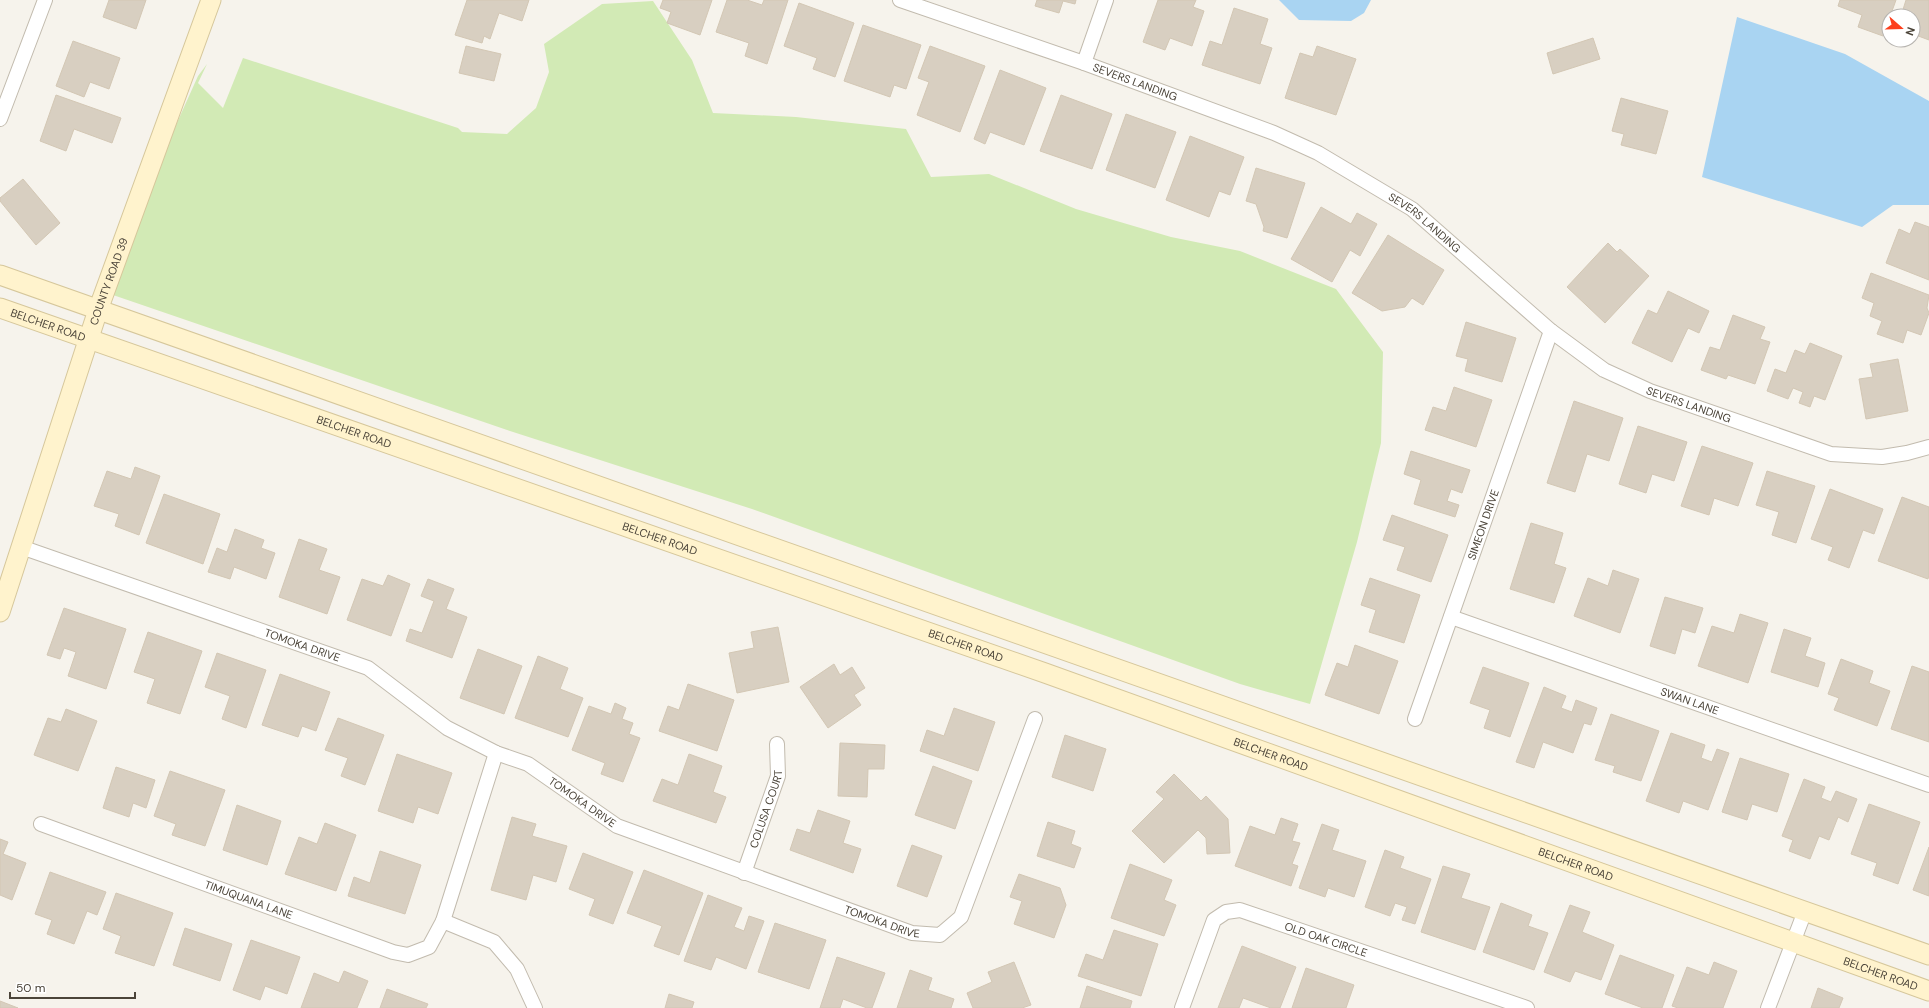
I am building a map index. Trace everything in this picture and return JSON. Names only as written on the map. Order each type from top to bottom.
[{"type":"main road","name":"COUNTY ROAD 39","points":[[0,612],[88,339],[211,0]]},
{"type":"main road","points":[[0,275],[1929,954]]},
{"type":"main road","name":"BELCHER ROAD","points":[[0,308],[1037,670],[1929,991]]},
{"type":"street","points":[[0,119],[45,0]]},
{"type":"street","name":"SEVERS LANDING","points":[[900,0],[1084,63],[1274,133],[1318,153],[1412,209],[1551,331],[1604,370],[1650,392],[1831,454],[1882,457],[1906,454],[1929,447]]},
{"type":"street","points":[[1084,63],[1106,0]]},
{"type":"street","name":"SIMEON DRIVE","points":[[1415,719],[1551,331]]},
{"type":"street","name":"TOMOKA DRIVE","points":[[20,547],[368,668],[448,728],[496,753],[528,764],[617,826],[912,933],[940,935],[961,917],[1035,718]]},
{"type":"street","name":"SWAN LANE","points":[[1451,617],[1929,785]]},
{"type":"street","name":"COLUSA COURT","points":[[744,873],[778,776],[777,744]]},
{"type":"street","name":"TIMUQUANA LANE","points":[[41,824],[408,955],[429,947],[443,921],[496,753]]},
{"type":"street","name":"OLD OAK CIRCLE","points":[[1182,1008],[1214,920],[1226,912],[1240,910],[1527,1008]]},
{"type":"street","points":[[1768,1008],[1805,911]]},
{"type":"street","points":[[443,921],[494,942],[518,969],[535,1008]]},
{"type":"green space","points":[[653,1],[692,60],[713,113],[796,117],[906,129],[931,177],[989,174],[1076,209],[1171,237],[1240,251],[1336,289],[1383,352],[1381,443],[1357,542],[1310,704],[1240,684],[752,509],[510,431],[113,295],[176,125],[198,76],[207,64],[198,83],[223,108],[243,58],[458,128],[462,132],[507,134],[536,108],[549,72],[544,44],[602,4]]},
{"type":"water","points":[[1279,0],[1371,0],[1364,13],[1351,21],[1299,20]]},
{"type":"water","points":[[1737,17],[1845,54],[1929,101],[1929,205],[1893,205],[1862,227],[1702,177]]},
{"type":"building","points":[[109,0],[146,0],[136,29],[103,17]]},
{"type":"building","points":[[467,0],[529,0],[522,21],[499,13],[490,39],[484,36],[482,43],[455,35]]},
{"type":"building","points":[[663,0],[712,0],[700,35],[667,23],[671,12],[660,8]]},
{"type":"building","points":[[727,0],[747,0],[762,5],[764,0],[788,0],[767,64],[745,56],[749,43],[716,32]]},
{"type":"building","points":[[1037,0],[1076,0],[1075,4],[1063,1],[1059,13],[1035,6]]},
{"type":"building","points":[[1158,0],[1196,0],[1193,7],[1204,11],[1192,46],[1170,38],[1165,50],[1143,42]]},
{"type":"building","points":[[1840,0],[1896,0],[1893,8],[1881,8],[1881,35],[1858,27],[1862,15],[1838,6]]},
{"type":"building","points":[[1906,0],[1929,0],[1929,40],[1921,37],[1921,8],[1904,8]]},
{"type":"building","points":[[799,3],[854,23],[835,77],[813,69],[817,58],[784,46]]},
{"type":"building","points":[[1234,8],[1268,19],[1260,44],[1272,48],[1260,84],[1202,65],[1210,41],[1222,45]]},
{"type":"building","points":[[863,25],[921,45],[906,89],[894,85],[890,97],[844,81]]},
{"type":"building","points":[[1593,38],[1600,59],[1553,74],[1547,53]]},
{"type":"building","points":[[73,41],[120,58],[109,89],[90,82],[84,97],[56,86]]},
{"type":"building","points":[[466,46],[501,54],[494,81],[459,73]]},
{"type":"building","points":[[930,46],[985,66],[960,132],[917,115],[929,82],[918,78]]},
{"type":"building","points":[[1317,46],[1356,59],[1336,115],[1285,98],[1300,53],[1313,57]]},
{"type":"building","points":[[1000,70],[1046,88],[1024,145],[990,132],[985,144],[974,139]]},
{"type":"building","points":[[56,95],[121,118],[112,143],[74,129],[66,151],[40,141]]},
{"type":"building","points":[[1061,95],[1112,114],[1092,169],[1040,151]]},
{"type":"building","points":[[1621,98],[1668,111],[1656,154],[1621,145],[1624,134],[1612,131]]},
{"type":"building","points":[[1126,114],[1176,132],[1155,188],[1106,170]]},
{"type":"building","points":[[1190,136],[1244,157],[1230,195],[1219,191],[1209,217],[1166,200]]},
{"type":"building","points":[[1256,168],[1305,183],[1287,238],[1263,231],[1264,227],[1256,204],[1246,201]]},
{"type":"building","points":[[23,179],[60,223],[36,245],[0,201],[0,198]]},
{"type":"building","points":[[1321,207],[1351,224],[1357,213],[1377,224],[1360,256],[1350,250],[1332,282],[1291,259]]},
{"type":"building","points":[[1915,222],[1929,227],[1929,280],[1886,263],[1899,229],[1910,234]]},
{"type":"building","points":[[1388,235],[1444,270],[1423,305],[1412,298],[1405,307],[1382,311],[1352,293]]},
{"type":"building","points":[[1608,243],[1617,252],[1620,249],[1649,276],[1605,323],[1567,287]]},
{"type":"building","points":[[1871,273],[1929,295],[1927,308],[1929,313],[1921,335],[1907,330],[1903,343],[1877,334],[1882,321],[1870,316],[1874,303],[1862,298]]},
{"type":"building","points":[[1668,291],[1709,311],[1699,333],[1688,328],[1672,362],[1632,343],[1648,310],[1657,314]]},
{"type":"building","points":[[1733,315],[1765,327],[1760,339],[1770,342],[1755,384],[1728,375],[1726,379],[1701,370],[1710,347],[1720,350]]},
{"type":"building","points":[[1466,322],[1516,338],[1502,382],[1465,371],[1468,359],[1456,356]]},
{"type":"building","points":[[1810,343],[1842,356],[1825,400],[1814,396],[1810,407],[1799,403],[1803,392],[1793,388],[1788,399],[1767,391],[1775,369],[1786,373],[1795,350],[1805,354]]},
{"type":"building","points":[[1898,359],[1908,411],[1866,419],[1859,379],[1873,377],[1870,364]]},
{"type":"building","points":[[1454,387],[1492,400],[1476,447],[1425,430],[1433,407],[1446,411]]},
{"type":"building","points":[[1574,401],[1623,418],[1609,461],[1587,454],[1575,492],[1547,483]]},
{"type":"building","points":[[1638,426],[1687,442],[1674,481],[1652,474],[1646,493],[1619,484]]},
{"type":"building","points":[[1702,446],[1753,463],[1738,506],[1714,498],[1709,515],[1681,506]]},
{"type":"building","points":[[1411,451],[1470,470],[1462,493],[1451,489],[1447,501],[1459,505],[1455,517],[1414,504],[1421,480],[1404,474]]},
{"type":"building","points":[[135,467],[160,476],[139,535],[115,526],[119,514],[94,506],[107,471],[131,479]]},
{"type":"building","points":[[1767,471],[1815,486],[1796,543],[1772,535],[1779,512],[1756,505]]},
{"type":"building","points":[[1830,489],[1883,509],[1874,534],[1863,530],[1849,568],[1828,560],[1833,547],[1811,539]]},
{"type":"building","points":[[164,494],[220,514],[203,564],[146,543]]},
{"type":"building","points":[[1902,497],[1929,507],[1928,579],[1878,561]]},
{"type":"building","points":[[1392,515],[1448,535],[1431,582],[1397,570],[1405,547],[1383,540]]},
{"type":"building","points":[[1531,523],[1563,533],[1554,564],[1566,568],[1554,603],[1510,589]]},
{"type":"building","points":[[235,529],[264,540],[261,548],[275,553],[266,579],[234,567],[230,579],[208,572],[217,548],[227,552]]},
{"type":"building","points":[[299,539],[327,549],[319,570],[340,577],[327,614],[279,597]]},
{"type":"building","points":[[1613,570],[1639,579],[1620,633],[1574,616],[1588,578],[1608,586]]},
{"type":"building","points":[[388,575],[410,584],[391,636],[347,620],[362,579],[383,586]]},
{"type":"building","points":[[1370,578],[1420,595],[1404,643],[1369,632],[1376,610],[1361,605]]},
{"type":"building","points":[[428,579],[454,589],[446,609],[467,617],[452,658],[406,641],[410,629],[422,633],[434,601],[421,596]]},
{"type":"building","points":[[1665,597],[1703,608],[1695,633],[1682,629],[1675,654],[1650,646]]},
{"type":"building","points":[[64,608],[126,629],[106,689],[68,676],[76,652],[64,648],[60,659],[47,655]]},
{"type":"building","points":[[1740,614],[1768,623],[1748,683],[1698,666],[1712,626],[1734,633]]},
{"type":"building","points":[[778,627],[789,682],[737,693],[729,653],[754,648],[751,632]]},
{"type":"building","points":[[1784,629],[1811,638],[1805,656],[1825,663],[1818,687],[1771,672]]},
{"type":"building","points":[[148,632],[202,651],[180,714],[147,703],[155,679],[134,672]]},
{"type":"building","points":[[1355,645],[1398,661],[1379,714],[1325,695],[1337,663],[1348,667]]},
{"type":"building","points":[[478,649],[522,666],[504,714],[460,698]]},
{"type":"building","points":[[217,653],[266,670],[246,728],[222,719],[230,696],[205,687]]},
{"type":"building","points":[[538,656],[568,668],[560,689],[583,698],[568,737],[515,718]]},
{"type":"building","points":[[1841,659],[1873,671],[1869,683],[1890,691],[1877,726],[1834,710],[1839,698],[1828,694]]},
{"type":"building","points":[[834,664],[840,675],[852,667],[865,688],[854,695],[861,705],[828,728],[800,687]]},
{"type":"building","points":[[1912,666],[1929,672],[1929,742],[1891,729]]},
{"type":"building","points":[[1483,667],[1529,683],[1510,737],[1484,728],[1490,710],[1470,703]]},
{"type":"building","points":[[280,674],[330,692],[316,731],[302,726],[298,737],[262,725]]},
{"type":"building","points":[[688,684],[734,700],[717,751],[659,731],[668,706],[679,710]]},
{"type":"building","points":[[1544,687],[1566,696],[1561,708],[1572,712],[1576,700],[1597,708],[1591,725],[1584,723],[1573,753],[1543,742],[1534,768],[1516,762]]},
{"type":"building","points":[[615,703],[626,708],[622,719],[633,723],[629,734],[640,738],[623,782],[601,774],[605,763],[572,750],[589,706],[611,714]]},
{"type":"building","points":[[954,708],[995,722],[978,771],[920,751],[927,730],[944,736]]},
{"type":"building","points":[[66,709],[97,721],[78,771],[34,755],[48,718],[61,722]]},
{"type":"building","points":[[1611,714],[1659,731],[1641,781],[1613,772],[1615,766],[1595,760]]},
{"type":"building","points":[[338,718],[384,735],[365,785],[341,776],[348,758],[325,750]]},
{"type":"building","points":[[1671,733],[1705,745],[1701,758],[1712,762],[1717,749],[1729,753],[1708,810],[1683,801],[1679,813],[1646,801]]},
{"type":"building","points":[[1065,735],[1106,749],[1093,791],[1052,777]]},
{"type":"building","points":[[840,743],[885,745],[884,769],[868,769],[867,797],[838,796]]},
{"type":"building","points":[[397,754],[452,773],[438,814],[418,807],[413,823],[378,811]]},
{"type":"building","points":[[689,754],[722,766],[713,792],[726,797],[716,823],[653,801],[662,779],[678,785]]},
{"type":"building","points":[[1740,758],[1789,774],[1777,812],[1752,804],[1747,820],[1722,812]]},
{"type":"building","points":[[933,766],[972,781],[955,829],[915,815]]},
{"type":"building","points":[[116,767],[155,780],[146,808],[133,803],[129,817],[103,808]]},
{"type":"building","points":[[170,771],[225,790],[205,846],[172,835],[176,824],[154,816]]},
{"type":"building","points":[[1174,774],[1201,801],[1206,796],[1228,819],[1230,853],[1207,854],[1206,838],[1198,830],[1164,863],[1132,831],[1164,799],[1156,792]]},
{"type":"building","points":[[1804,779],[1825,787],[1821,798],[1831,802],[1836,791],[1857,799],[1848,822],[1838,817],[1829,840],[1819,836],[1810,859],[1789,851],[1793,840],[1782,836]]},
{"type":"building","points":[[1869,804],[1920,822],[1898,884],[1873,875],[1877,863],[1851,854]]},
{"type":"building","points":[[237,805],[281,821],[267,865],[223,850]]},
{"type":"building","points":[[818,810],[850,821],[843,843],[861,849],[853,873],[790,850],[797,829],[810,833]]},
{"type":"building","points":[[512,817],[536,824],[532,836],[567,846],[556,882],[533,875],[526,900],[491,890]]},
{"type":"building","points":[[1281,818],[1298,824],[1292,841],[1300,843],[1292,864],[1298,866],[1291,886],[1235,866],[1250,826],[1275,835]]},
{"type":"building","points":[[1048,822],[1075,831],[1071,844],[1081,848],[1074,868],[1037,856]]},
{"type":"building","points":[[325,823],[356,835],[336,891],[285,874],[299,837],[317,844]]},
{"type":"building","points":[[1322,824],[1339,830],[1332,850],[1366,861],[1354,897],[1328,888],[1325,897],[1299,888]]},
{"type":"building","points":[[0,839],[8,842],[3,854],[26,863],[12,900],[0,895]]},
{"type":"building","points":[[912,845],[942,856],[927,897],[897,886]]},
{"type":"building","points":[[1929,847],[1929,896],[1913,890]]},
{"type":"building","points":[[1385,850],[1404,857],[1400,868],[1431,879],[1415,924],[1402,920],[1407,907],[1395,903],[1390,916],[1365,907]]},
{"type":"building","points":[[380,851],[421,865],[405,914],[348,896],[354,877],[370,883]]},
{"type":"building","points":[[583,853],[633,872],[613,924],[589,915],[595,899],[569,889]]},
{"type":"building","points":[[1130,864],[1172,880],[1164,900],[1176,905],[1164,936],[1111,918]]},
{"type":"building","points":[[1443,866],[1470,874],[1461,898],[1490,907],[1475,950],[1421,932]]},
{"type":"building","points":[[644,870],[703,893],[679,955],[654,946],[662,926],[627,913]]},
{"type":"building","points":[[50,872],[106,892],[97,915],[87,911],[74,944],[47,934],[52,920],[35,914]]},
{"type":"building","points":[[1019,874],[1060,888],[1066,905],[1054,938],[1014,924],[1022,901],[1010,897]]},
{"type":"building","points":[[116,893],[173,913],[154,966],[115,953],[121,936],[103,929]]},
{"type":"building","points":[[708,895],[742,908],[734,927],[744,931],[749,916],[764,921],[746,969],[716,957],[711,970],[684,961]]},
{"type":"building","points":[[1501,903],[1532,915],[1528,926],[1548,933],[1534,970],[1483,952]]},
{"type":"building","points":[[1570,905],[1590,912],[1582,932],[1614,945],[1601,980],[1575,971],[1570,982],[1544,972]]},
{"type":"building","points":[[775,923],[826,940],[809,989],[758,972]]},
{"type":"building","points":[[185,928],[232,944],[220,981],[173,965]]},
{"type":"building","points":[[1114,930],[1158,944],[1141,996],[1078,976],[1086,954],[1103,960]]},
{"type":"building","points":[[251,940],[300,957],[287,994],[265,986],[260,1000],[233,990]]},
{"type":"building","points":[[1242,946],[1296,967],[1280,1008],[1271,1008],[1243,998],[1239,1008],[1218,1008]]},
{"type":"building","points":[[1620,955],[1674,975],[1662,1008],[1643,1008],[1605,994]]},
{"type":"building","points":[[837,957],[885,973],[872,1008],[867,1008],[843,999],[840,1008],[820,1008]]},
{"type":"building","points":[[1014,962],[1031,1005],[1022,1008],[973,1008],[967,993],[992,982],[988,972]]},
{"type":"building","points":[[1714,962],[1737,971],[1723,1008],[1678,1008],[1672,1006],[1687,967],[1709,975]]},
{"type":"building","points":[[1306,968],[1354,985],[1346,1008],[1292,1008]]},
{"type":"building","points":[[910,970],[932,978],[928,990],[954,999],[951,1008],[897,1008]]},
{"type":"building","points":[[344,971],[368,981],[357,1008],[301,1008],[314,973],[339,983]]},
{"type":"building","points":[[1087,986],[1132,1001],[1130,1008],[1080,1008]]},
{"type":"building","points":[[1818,988],[1843,998],[1839,1008],[1811,1008]]},
{"type":"building","points":[[387,989],[428,1004],[426,1008],[380,1008]]},
{"type":"building","points":[[669,994],[694,1002],[692,1008],[665,1008]]},
{"type":"building","points":[[0,1001],[18,1008],[0,1008]]}]
